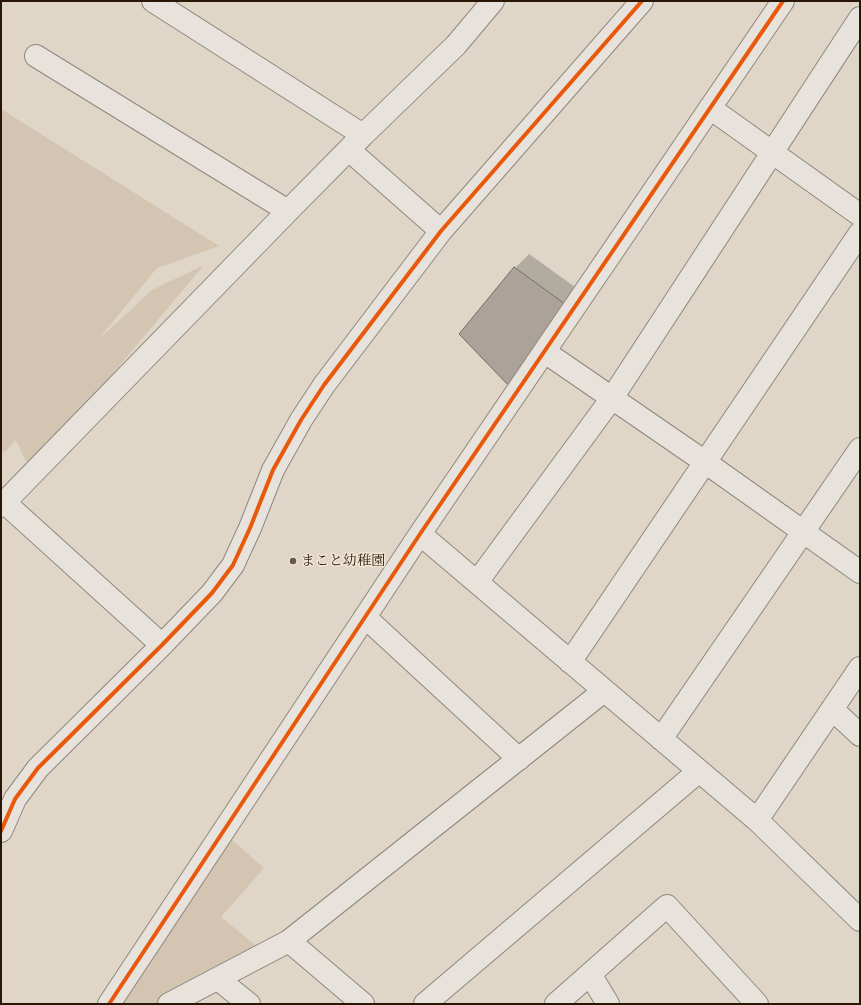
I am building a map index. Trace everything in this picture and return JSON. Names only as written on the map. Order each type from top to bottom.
[{"type":"street","points":[[153,1],[356,142],[441,231]]},
{"type":"street","points":[[162,645],[3,504],[356,142],[456,45],[493,1]]},
{"type":"street","points":[[1,831],[15,799],[38,768],[162,645],[212,593],[233,565],[250,528],[272,470],[301,420],[324,385],[441,231],[642,1]]},
{"type":"street","points":[[109,1004],[420,534],[783,1]]},
{"type":"street","points":[[476,582],[612,398],[860,18]]},
{"type":"street","points":[[36,56],[288,211]]},
{"type":"street","points":[[710,108],[860,215]]},
{"type":"street","points":[[570,662],[860,232]]},
{"type":"street","points":[[545,352],[860,572]]},
{"type":"street","points":[[661,739],[860,449]]},
{"type":"street","points":[[420,534],[757,820],[860,920]]},
{"type":"street","points":[[365,617],[519,759]]},
{"type":"street","points":[[757,820],[860,668]]},
{"type":"street","points":[[169,1004],[289,942],[604,691]]},
{"type":"street","points":[[832,709],[860,735]]},
{"type":"street","points":[[425,1004],[699,771]]},
{"type":"street","points":[[556,1004],[667,906],[757,1004]]},
{"type":"street","points":[[289,942],[363,1004]]},
{"type":"street","points":[[590,974],[608,1004]]},
{"type":"street","points":[[218,979],[249,1004]]},
{"type":"shaded area","points":[[1,109],[219,246],[157,268],[98,340],[152,290],[204,265],[42,458],[27,464],[16,440],[4,453],[1,448]]},
{"type":"shaded area","points":[[223,832],[264,868],[221,917],[266,954],[169,1004],[109,1004]]},
{"type":"building","points":[[514,267],[569,307],[511,388],[459,334]]},
{"type":"cycle path","points":[[1,831],[15,799],[38,768],[162,645],[212,593],[233,565],[250,528],[273,470],[301,420],[324,385],[441,231],[642,1]]},
{"type":"cycle path","points":[[109,1004],[420,534],[783,1]]},
{"type":"place","name":"まこと幼稚園","points":[[293,561]]}]
